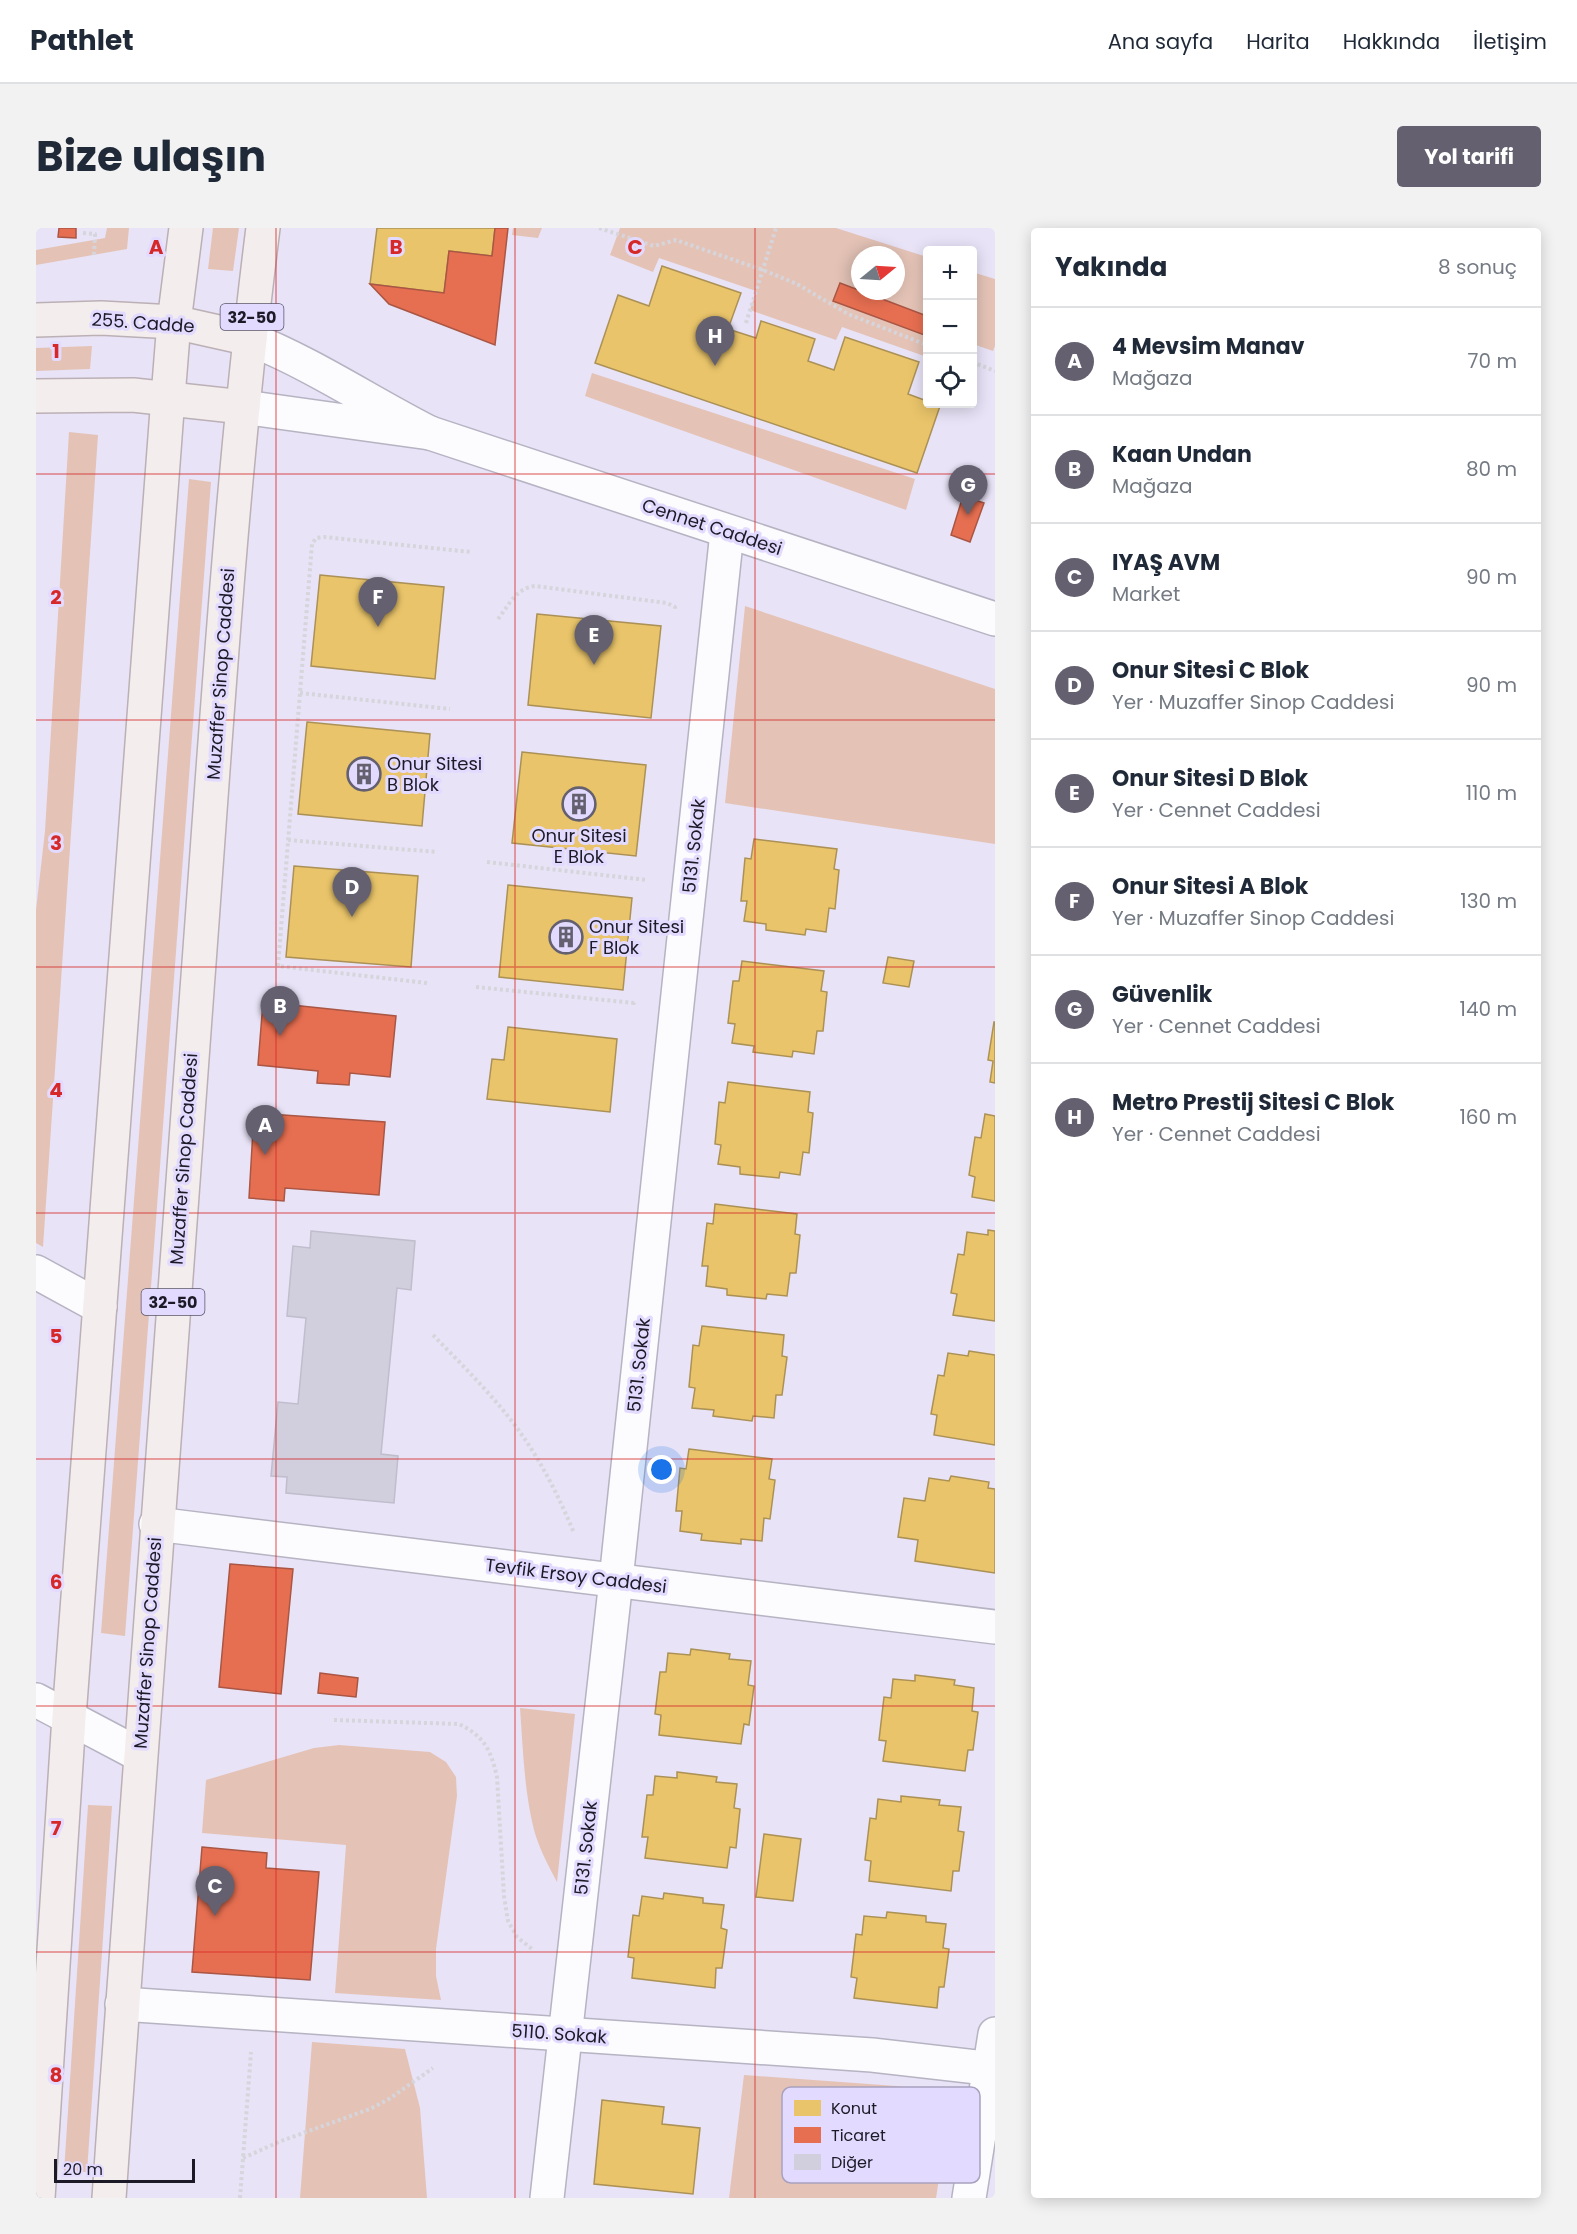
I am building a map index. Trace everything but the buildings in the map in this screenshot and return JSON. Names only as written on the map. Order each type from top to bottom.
[{"type":"main road","points":[[38,2198],[69,1717],[168,398],[174,322],[186,228]]},
{"type":"main road","name":"Muzaffer Sinop Caddesi","points":[[109,2198],[156,1524],[243,407],[263,228]]},
{"type":"main road","name":"255. Cadde","points":[[36,320],[101,318],[174,322],[249,339]]},
{"type":"main road","points":[[36,396],[105,393],[243,407]]},
{"type":"street","name":"Cennet Caddesi","points":[[249,339],[310,365],[380,408],[430,433],[995,619]]},
{"type":"street","name":"Cennet Caddesi","points":[[243,407],[430,433]]},
{"type":"street","name":"5131. Sokak","points":[[547,2198],[571,1978],[604,1579],[727,532]]},
{"type":"street","points":[[36,1272],[100,1307]]},
{"type":"street","name":"Tevfik Ersoy Caddesi","points":[[156,1524],[995,1627]]},
{"type":"street","points":[[36,1700],[140,1755]]},
{"type":"street","name":"5110. Sokak","points":[[122,2004],[872,2055],[992,2068]]},
{"type":"street","points":[[980,2136],[992,2068],[995,2034]]},
{"type":"street","points":[[969,2198],[972,2183]]},
{"type":"path","points":[[599,228],[654,246],[676,240],[763,270],[797,284],[848,314],[923,343]]},
{"type":"path","points":[[746,322],[776,228]]},
{"type":"path","points":[[83,233],[95,234],[94,255]]},
{"type":"path","points":[[977,364],[995,371]]},
{"type":"path","points":[[427,983],[278,966],[313,540],[324,537],[471,552]]},
{"type":"path","points":[[498,619],[517,593],[525,587],[535,586],[667,603],[675,606],[675,610]]},
{"type":"path","points":[[300,693],[450,710]]},
{"type":"path","points":[[288,840],[438,852]]},
{"type":"path","points":[[487,862],[647,880]]},
{"type":"path","points":[[646,891],[648,868]]},
{"type":"path","points":[[476,987],[634,1003],[635,992]]},
{"type":"path","points":[[433,1335],[495,1401],[531,1448],[604,1579]]},
{"type":"path","points":[[334,1720],[459,1724],[473,1731],[486,1745],[497,1777],[504,1896],[508,1921],[517,1937],[571,1978]]},
{"type":"path","points":[[240,2198],[254,2013]]},
{"type":"path","points":[[243,2158],[280,2141],[370,2109],[389,2099],[425,2075],[479,2029]]},
{"type":"shaded area","points":[[107,228],[129,228],[127,249],[36,265],[36,250],[105,238]]},
{"type":"shaded area","points":[[213,228],[239,228],[233,271],[208,269]]},
{"type":"shaded area","points":[[513,228],[542,228],[538,238],[512,235]]},
{"type":"shaded area","points":[[620,228],[836,228],[892,246],[851,246],[851,300],[905,300],[905,250],[923,256],[923,356],[842,327],[836,340],[750,310],[756,291],[659,258],[653,272],[610,255]]},
{"type":"shaded area","points":[[977,274],[995,279],[995,346],[993,351],[977,345]]},
{"type":"shaded area","points":[[92,346],[90,369],[36,371],[36,348]]},
{"type":"shaded area","points":[[592,373],[915,479],[906,510],[585,396]]},
{"type":"shaded area","points":[[69,432],[98,435],[43,1247],[36,1243],[36,910],[45,831]]},
{"type":"shaded area","points":[[189,479],[211,482],[125,1636],[101,1633]]},
{"type":"shaded area","points":[[745,606],[995,689],[995,844],[725,803]]},
{"type":"shaded area","points":[[520,1708],[575,1714],[557,1882],[534,1830],[524,1769]]},
{"type":"shaded area","points":[[339,1745],[430,1752],[446,1762],[456,1777],[457,1796],[436,1949],[436,1976],[441,2000],[335,1993],[346,1845],[202,1833],[206,1780],[314,1748]]},
{"type":"shaded area","points":[[88,1805],[112,1806],[87,2172],[64,2172]]},
{"type":"shaded area","points":[[312,2042],[405,2049],[420,2108],[427,2198],[300,2198]]},
{"type":"shaded area","points":[[744,2075],[903,2087],[782,2087],[782,2183],[938,2183],[936,2198],[729,2198]]},
{"type":"place","name":"Metro Prestij Sitesi C Blok","points":[[715,366]]},
{"type":"place","name":"Güvenlik","points":[[968,515]]},
{"type":"place","name":"Onur Sitesi A Blok","points":[[378,627]]},
{"type":"place","name":"Onur Sitesi D Blok","points":[[594,665]]},
{"type":"place","name":"Onur Sitesi B Blok","points":[[364,774]]},
{"type":"place","name":"Onur Sitesi E Blok","points":[[579,804]]},
{"type":"place","name":"Onur Sitesi C Blok","points":[[352,917]]},
{"type":"place","name":"Onur Sitesi F Blok","points":[[566,937]]},
{"type":"place","name":"Kaan Undan","points":[[280,1036]]},
{"type":"place","name":"4 Mevsim Manav","points":[[265,1155]]},
{"type":"place","name":"IYAŞ AVM","points":[[215,1916]]}]
